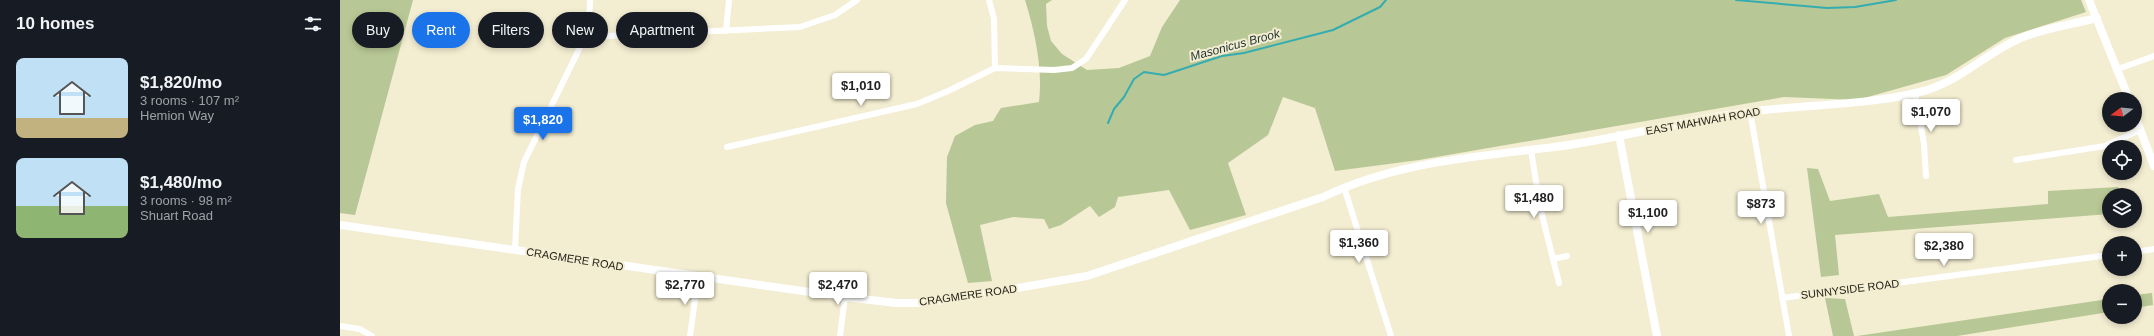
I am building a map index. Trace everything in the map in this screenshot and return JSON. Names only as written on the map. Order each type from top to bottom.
[{"type":"street","points":[[589,12],[590,0]]},
{"type":"street","points":[[726,31],[729,0]]},
{"type":"street","points":[[608,36],[800,27],[835,15],[857,0]]},
{"type":"street","points":[[989,0],[994,19],[995,68]]},
{"type":"street","points":[[727,147],[916,104],[948,92],[995,68],[1054,70],[1072,68],[1086,59],[1125,0]]},
{"type":"street","points":[[2090,0],[2126,92]]},
{"type":"street","name":"EAST MAHWAH ROAD","points":[[1323,196],[1344,186],[1399,169],[1424,164],[1531,150],[1619,135],[1709,117],[1750,111],[1880,100],[1915,93],[1938,86],[2023,37],[2097,18]]},
{"type":"street","points":[[515,249],[518,189],[524,162],[580,48]]},
{"type":"street","points":[[2118,69],[2154,56]]},
{"type":"street","points":[[1915,93],[1924,144],[1926,176]]},
{"type":"street","points":[[1750,111],[1789,336]]},
{"type":"street","points":[[2016,160],[2105,146],[2136,132]]},
{"type":"street","points":[[2141,132],[2154,166]]},
{"type":"street","points":[[1619,135],[1657,336]]},
{"type":"street","points":[[1531,150],[1540,207],[1559,283]]},
{"type":"street","points":[[1344,186],[1391,336]]},
{"type":"street","name":"CRAGMERE ROAD","points":[[340,225],[515,249],[698,278],[896,303],[920,303],[1087,276],[1323,196]]},
{"type":"street","points":[[2142,251],[2154,249]]},
{"type":"street","points":[[1553,259],[1567,256]]},
{"type":"street","name":"SUNNYSIDE ROAD","points":[[1782,298],[2102,256]]},
{"type":"street","points":[[690,336],[698,278]]},
{"type":"street","points":[[840,336],[845,297]]},
{"type":"street","points":[[340,326],[360,329],[372,336]]},
{"type":"green space","points":[[340,0],[413,0],[404,33],[404,12],[352,12],[352,48],[400,48],[355,215],[340,213]]},
{"type":"green space","points":[[1025,0],[1052,0],[1046,4],[1047,26],[1051,41],[1062,54],[1087,70],[1119,68],[1150,56],[1162,27],[1180,0],[2081,0],[2086,12],[2005,38],[1946,75],[1857,100],[1784,97],[1419,160],[1335,171],[1315,108],[1283,97],[1268,135],[1228,163],[1246,215],[1190,230],[1169,190],[1118,197],[1115,207],[1099,217],[1090,206],[1061,225],[1049,229],[1044,219],[1013,217],[980,225],[992,281],[968,283],[946,203],[947,157],[955,136],[975,125],[993,121],[1001,108],[1039,102],[1039,64],[1032,25]]},
{"type":"green space","points":[[1807,168],[1818,169],[1830,201],[1879,194],[1888,217],[2048,204],[2048,191],[2118,187],[2102,188],[2102,215],[1835,235],[1839,275],[1821,277]]},
{"type":"green space","points":[[2152,293],[2153,305],[2142,307],[2142,294]]},
{"type":"green space","points":[[1825,298],[1845,299],[1854,336],[1833,336]]},
{"type":"green space","points":[[2102,300],[2102,313],[1957,336],[1857,336]]},
{"type":"waterway","name":"Masonicus Brook","points":[[1108,123],[1114,109],[1124,97],[1134,79],[1144,72],[1164,75],[1222,56],[1244,53],[1333,30],[1380,7],[1386,0]]},
{"type":"waterway","name":"Masonicus Brook","points":[[1736,0],[1827,8],[1855,7],[1896,0]]}]
